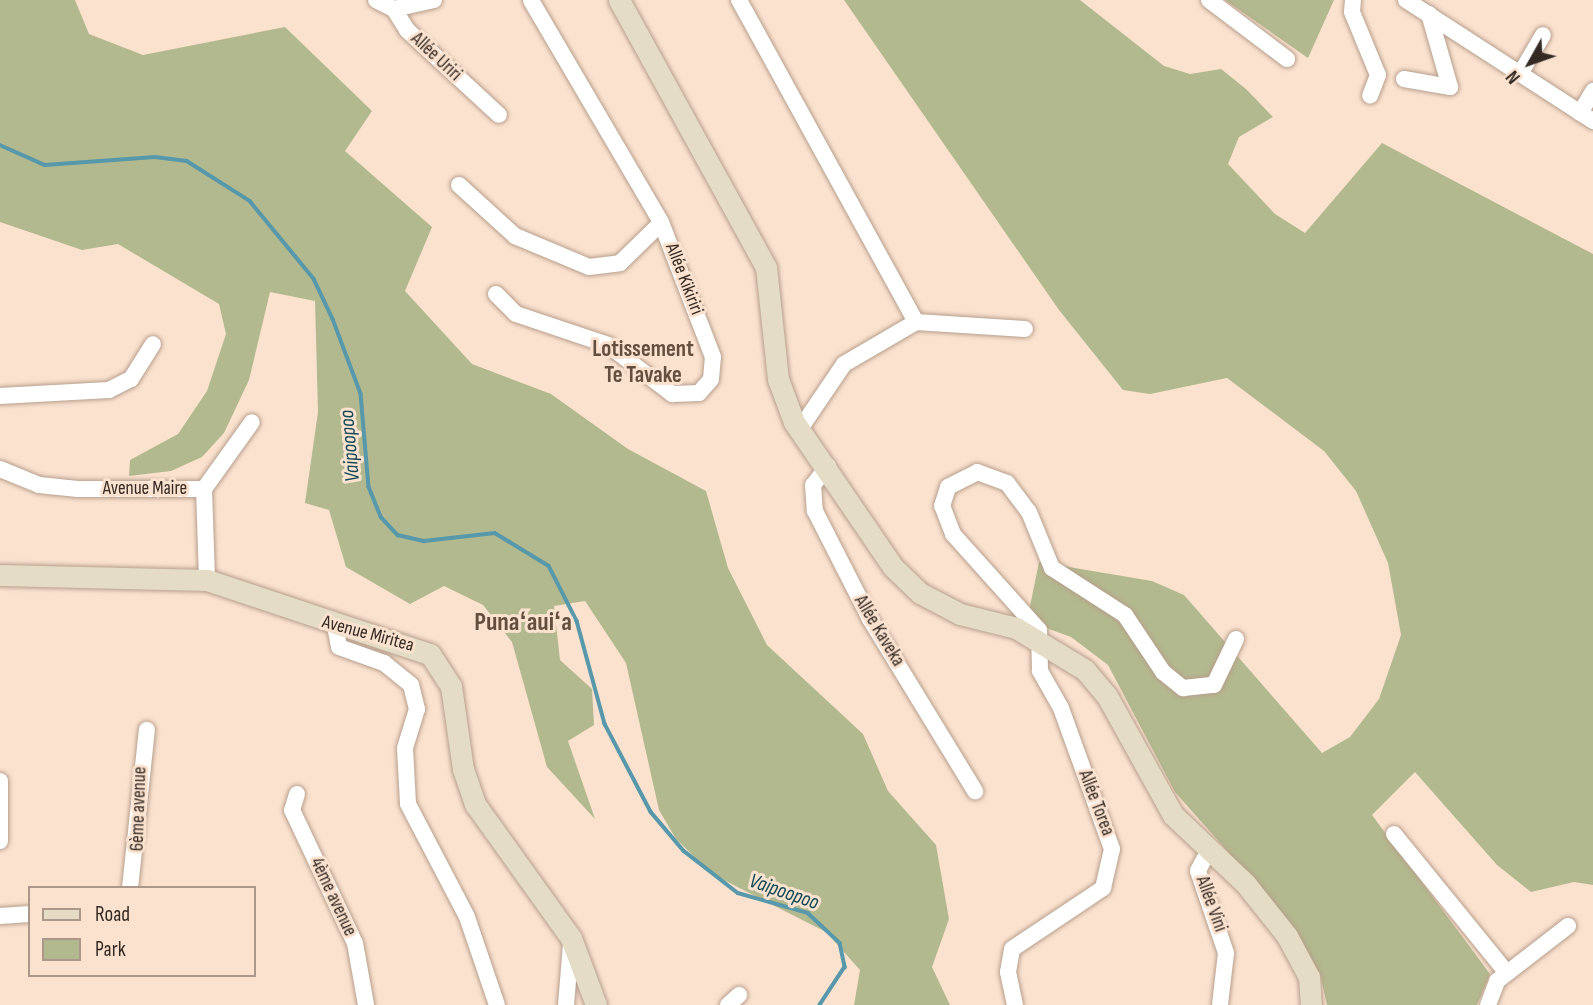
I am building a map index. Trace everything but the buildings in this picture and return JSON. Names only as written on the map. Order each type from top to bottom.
[{"type":"main road","points":[[619,0],[766,267],[778,379],[800,429],[828,466],[893,567],[920,593],[1042,642],[1085,670],[1107,696],[1173,815],[1210,848],[1287,936],[1309,977],[1311,1005]]},
{"type":"main road","name":"Avenue Miritea","points":[[0,575],[207,580],[335,626],[403,640],[440,665],[452,686],[463,769],[475,804],[571,938],[596,1005]]},
{"type":"street","name":"Allée Uriri","points":[[376,0],[394,9],[407,30],[499,115]]},
{"type":"street","points":[[394,9],[434,0]]},
{"type":"street","name":"Allée Kikiriri","points":[[496,294],[516,314],[608,345],[671,394],[699,393],[712,379],[713,358],[661,223],[531,0]]},
{"type":"street","points":[[739,0],[916,322]]},
{"type":"street","points":[[1209,0],[1287,59]]},
{"type":"street","points":[[1353,0],[1352,12],[1378,75],[1370,96]]},
{"type":"street","points":[[1406,0],[1587,117],[1593,91]]},
{"type":"street","points":[[1404,79],[1450,87],[1429,14]]},
{"type":"street","points":[[1520,74],[1543,35]]},
{"type":"street","points":[[459,185],[515,236],[589,267],[620,263],[661,223]]},
{"type":"street","points":[[800,429],[844,364],[916,322],[1025,329]]},
{"type":"street","points":[[0,396],[109,390],[131,379],[153,344]]},
{"type":"street","points":[[204,489],[252,422]]},
{"type":"street","name":"Allée Kaveka","points":[[828,466],[813,485],[814,511],[870,619],[975,791]]},
{"type":"street","name":"Avenue Maire","points":[[0,469],[39,485],[71,488],[204,489],[207,580]]},
{"type":"street","points":[[1042,642],[1033,619],[996,586],[943,516],[943,495],[963,475],[990,475],[1013,489],[1052,568],[1125,615],[1171,681],[1206,690],[1220,678],[1236,639]]},
{"type":"street","points":[[335,626],[339,647],[384,663],[411,685],[417,709],[405,748],[408,804],[467,916],[497,1005]]},
{"type":"street","name":"Allée Torea","points":[[1015,1005],[1008,972],[1012,949],[1103,888],[1113,857],[1067,722],[1040,671],[1042,642]]},
{"type":"street","name":"6ème avenue","points":[[130,886],[147,730]]},
{"type":"street","points":[[0,781],[0,841]]},
{"type":"street","name":"4ème avenue","points":[[297,794],[292,810],[351,934],[366,1005]]},
{"type":"street","points":[[1394,834],[1507,972]]},
{"type":"street","name":"Allée Vini","points":[[1210,848],[1198,871],[1226,953],[1220,1005]]},
{"type":"street","points":[[0,916],[28,914]]},
{"type":"street","points":[[1488,1005],[1507,972],[1568,926]]},
{"type":"street","points":[[566,1005],[571,938]]},
{"type":"green space","points":[[0,0],[75,0],[89,34],[143,55],[285,27],[372,111],[345,151],[432,227],[405,291],[472,364],[551,394],[628,449],[706,491],[728,568],[767,645],[863,734],[888,791],[936,845],[949,919],[932,967],[950,1005],[854,1005],[860,970],[826,932],[712,874],[676,839],[659,810],[626,663],[585,601],[554,606],[560,660],[592,689],[594,725],[568,741],[595,819],[547,767],[512,642],[483,605],[444,586],[410,604],[346,567],[329,510],[305,503],[318,412],[315,301],[270,292],[249,380],[224,433],[202,457],[171,471],[129,476],[130,460],[178,434],[207,391],[226,334],[219,304],[118,244],[82,250],[0,222]]},
{"type":"green space","points":[[844,0],[1080,0],[1164,66],[1190,74],[1221,69],[1246,89],[1273,117],[1239,137],[1228,164],[1275,214],[1305,233],[1382,143],[1593,254],[1593,885],[1574,882],[1531,892],[1497,865],[1415,772],[1372,815],[1490,974],[1477,1005],[1327,1005],[1320,974],[1283,914],[1175,792],[1108,665],[1071,637],[1027,621],[1039,562],[1152,581],[1184,595],[1322,753],[1350,737],[1379,699],[1401,635],[1388,563],[1356,491],[1324,451],[1227,378],[1150,394],[1123,390],[1059,310]]},
{"type":"green space","points":[[1225,0],[1334,0],[1308,58]]},
{"type":"waterway","name":"Vaipoopoo","points":[[0,145],[45,165],[155,157],[187,161],[250,201],[314,279],[333,319],[361,394],[369,487],[381,517],[398,535],[424,541],[495,533],[549,566],[577,621],[605,724],[651,812],[684,851],[738,893],[808,913],[840,943],[845,967],[820,1005]]},
{"type":"district","name":"Lotissement Te Tavake","points":[[643,362]]},
{"type":"district","name":"Punaʻauiʻa","points":[[523,623]]}]
